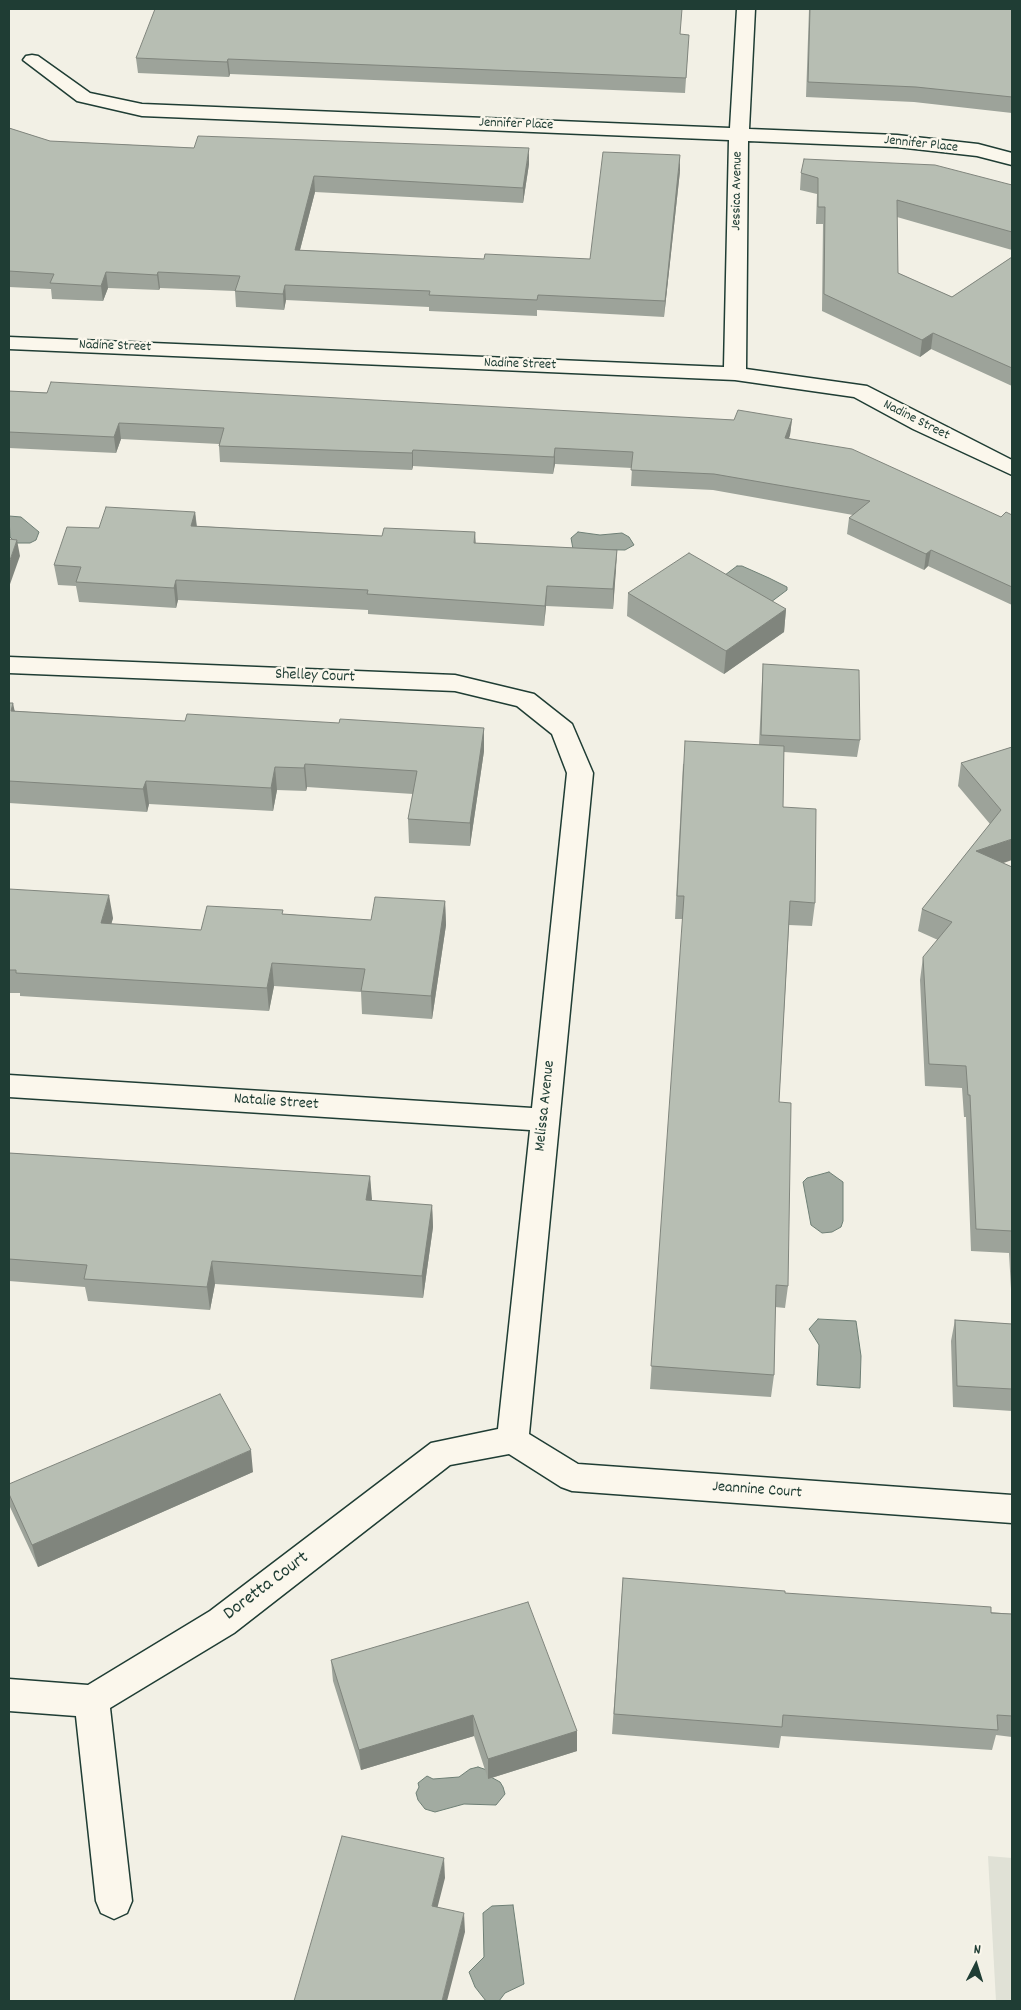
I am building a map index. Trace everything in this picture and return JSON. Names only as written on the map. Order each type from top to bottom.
[{"type":"street","name":"Jessica Avenue","points":[[735,374],[739,134],[746,9]]},
{"type":"street","name":"Jennifer Place","points":[[32,60],[84,97],[142,110],[897,141],[978,150],[1012,159]]},
{"type":"street","name":"Nadine Street","points":[[9,343],[735,374],[859,391],[921,424],[1012,468]]},
{"type":"street","name":"Shelley Court","points":[[9,665],[454,683],[525,700],[564,730],[580,773]]},
{"type":"street","name":"Melissa Avenue","points":[[513,1440],[580,773]]},
{"type":"street","name":"Natalie Street","points":[[9,1086],[544,1120]]},
{"type":"street","name":"Jeannine Court","points":[[513,1440],[572,1477],[1012,1509]]},
{"type":"street","name":"Doretta Court","points":[[92,1701],[222,1622],[442,1453],[513,1440]]},
{"type":"street","points":[[9,1695],[92,1701],[114,1901]]},
{"type":"shaded area","points":[[9,516],[21,517],[39,532],[36,540],[30,543],[16,543],[10,537]]},
{"type":"shaded area","points":[[578,532],[600,535],[622,533],[629,537],[634,545],[625,550],[573,549],[571,538]]},
{"type":"shaded area","points":[[737,566],[742,566],[769,578],[787,587],[787,590],[771,602],[725,575]]},
{"type":"shaded area","points":[[829,1172],[843,1182],[843,1221],[841,1227],[832,1232],[822,1233],[811,1225],[803,1182],[807,1178]]},
{"type":"shaded area","points":[[818,1319],[856,1321],[861,1356],[860,1388],[817,1385],[819,1345],[809,1329]]},
{"type":"shaded area","points":[[478,1767],[487,1770],[489,1776],[500,1782],[503,1787],[505,1794],[496,1805],[464,1804],[435,1812],[425,1809],[418,1800],[416,1793],[419,1787],[418,1783],[427,1776],[433,1779],[459,1777],[470,1769]]},
{"type":"shaded area","points":[[988,1856],[1012,1858],[1012,2001],[996,2001]]},
{"type":"shaded area","points":[[513,1905],[524,1984],[505,1993],[499,2001],[486,2001],[475,1987],[469,1972],[484,1957],[483,1913],[492,1906]]},
{"type":"building","points":[[155,9],[682,9],[680,34],[689,35],[686,78],[228,59],[227,62],[136,58]]},
{"type":"building","points":[[810,9],[1012,9],[1012,97],[916,87],[808,82]]},
{"type":"building","points":[[9,128],[50,141],[194,148],[198,136],[529,148],[523,188],[314,176],[295,250],[484,259],[485,254],[590,259],[603,152],[680,155],[665,301],[538,295],[537,300],[429,295],[430,291],[285,285],[283,294],[235,291],[240,276],[158,272],[157,275],[106,272],[101,286],[50,283],[54,274],[9,271]]},
{"type":"building","points":[[804,159],[935,165],[1012,185],[1012,232],[897,200],[898,273],[952,297],[1012,257],[1012,368],[933,333],[922,340],[824,294],[825,207],[818,207],[818,178],[801,173]]},
{"type":"building","points":[[51,382],[734,420],[738,410],[792,419],[785,438],[852,449],[1001,517],[1006,512],[1012,515],[1012,587],[931,550],[926,554],[849,518],[870,501],[714,474],[631,470],[633,452],[555,448],[554,457],[413,450],[412,453],[219,446],[224,428],[119,423],[114,437],[9,432],[9,391],[47,393]]},
{"type":"building","points":[[106,507],[195,512],[191,526],[382,536],[384,528],[475,532],[474,543],[617,550],[613,589],[547,586],[545,606],[367,594],[368,590],[176,580],[174,588],[76,582],[81,567],[54,565],[67,527],[99,528]]},
{"type":"building","points":[[9,539],[17,540],[9,563]]},
{"type":"building","points":[[689,553],[786,609],[726,651],[628,593]]},
{"type":"building","points":[[763,664],[859,670],[860,740],[761,735]]},
{"type":"building","points":[[9,703],[13,703],[11,711],[185,721],[187,714],[339,723],[340,719],[484,728],[470,823],[408,819],[417,771],[305,764],[304,768],[275,767],[271,788],[146,781],[143,789],[9,781]]},
{"type":"building","points":[[685,741],[784,746],[783,807],[816,809],[815,903],[790,901],[779,1102],[791,1103],[788,1286],[776,1285],[774,1375],[651,1366],[684,896],[677,896]]},
{"type":"building","points":[[1012,747],[1012,839],[976,851],[1012,867],[1012,1231],[976,1229],[970,1095],[968,1095],[966,1066],[929,1064],[923,957],[952,922],[922,909],[1001,810],[961,763]]},
{"type":"building","points":[[9,889],[109,895],[101,923],[201,930],[207,906],[283,910],[282,914],[371,920],[375,897],[445,901],[431,996],[361,991],[365,969],[272,963],[267,988],[16,973],[16,970],[9,970]]},
{"type":"building","points":[[9,1153],[370,1176],[366,1200],[432,1205],[422,1276],[212,1261],[207,1287],[84,1279],[87,1265],[9,1259]]},
{"type":"building","points":[[955,1320],[1012,1324],[1012,1389],[957,1386]]},
{"type":"building","points":[[220,1394],[251,1450],[32,1545],[9,1494],[9,1484]]},
{"type":"building","points":[[623,1578],[785,1591],[785,1593],[991,1607],[991,1613],[1012,1614],[1012,1716],[997,1715],[998,1730],[783,1715],[782,1727],[614,1714]]},
{"type":"building","points":[[528,1602],[577,1731],[488,1759],[473,1715],[359,1750],[331,1660]]},
{"type":"building","points":[[342,1836],[444,1858],[432,1906],[464,1913],[442,2001],[294,2001]]}]
